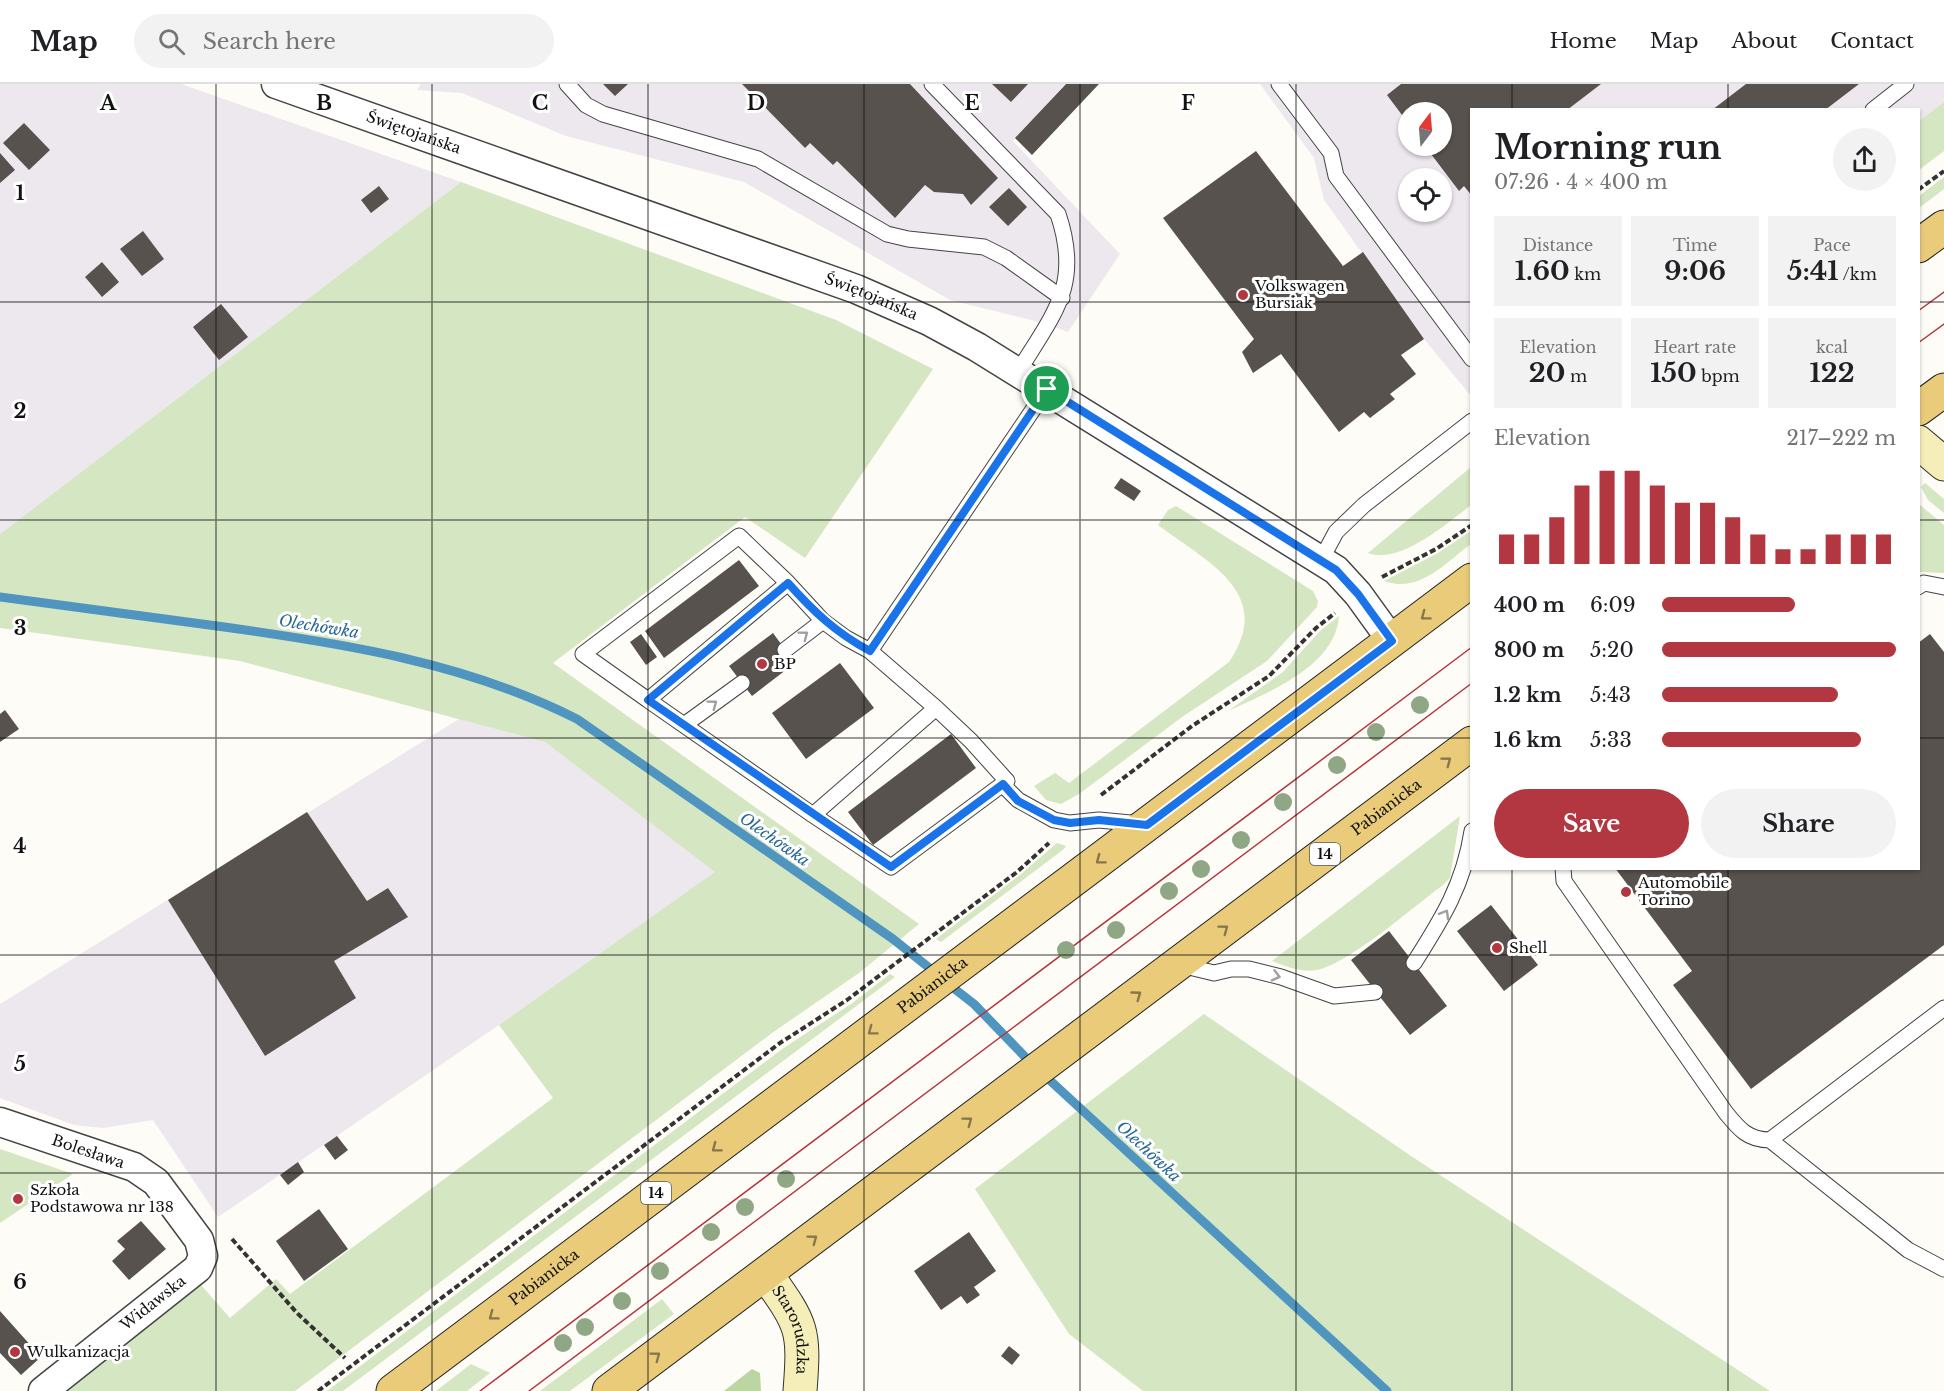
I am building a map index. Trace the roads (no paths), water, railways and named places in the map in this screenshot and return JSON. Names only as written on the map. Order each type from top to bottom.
[{"type":"main road","points":[[1920,245],[1944,227]]},
{"type":"main road","points":[[1920,408],[1944,390]]},
{"type":"main road","name":"Pabianicka","points":[[393,1391],[1470,582]]},
{"type":"main road","name":"Pabianicka","points":[[609,1391],[1470,745]]},
{"type":"street","name":"Świętojańska","points":[[276,84],[856,289],[929,321],[1047,389],[1336,570],[1358,594],[1392,641]]},
{"type":"street","points":[[1920,444],[1944,464]]},
{"type":"street","name":"Bolesława","points":[[0,1122],[134,1167],[156,1182],[199,1240],[203,1256]]},
{"type":"street","name":"Widawska","points":[[42,1391],[198,1268],[203,1256]]},
{"type":"street","name":"Starorudzka","points":[[766,1274],[800,1327],[803,1355],[800,1391]]},
{"type":"lane","points":[[567,84],[586,105],[603,114],[758,159],[887,234],[908,239],[984,247],[1006,258],[1062,298]]},
{"type":"lane","points":[[932,84],[1058,214],[1066,239],[1068,274],[1062,298],[1018,372]]},
{"type":"lane","points":[[1279,84],[1331,153],[1336,176],[1470,356]]},
{"type":"lane","points":[[1876,108],[1906,84]]},
{"type":"lane","points":[[870,651],[1047,389]]},
{"type":"lane","points":[[1321,560],[1336,532],[1364,505],[1470,423]]},
{"type":"lane","points":[[739,536],[788,583],[823,621],[846,638],[870,651],[936,708],[971,741],[1007,781],[891,867],[583,654],[739,536]]},
{"type":"lane","points":[[648,700],[788,583]]},
{"type":"lane","points":[[1920,586],[1924,583],[1944,587]]},
{"type":"lane","points":[[785,650],[823,621]]},
{"type":"lane","points":[[684,725],[742,682]]},
{"type":"lane","points":[[813,815],[936,708]]},
{"type":"lane","points":[[1003,784],[1018,801],[1041,815],[1070,823],[1099,820],[1147,825]]},
{"type":"lane","points":[[1414,963],[1448,910],[1467,861],[1470,843]]},
{"type":"lane","points":[[1563,870],[1564,881],[1726,1113],[1737,1126],[1755,1140],[1770,1140],[1944,1008]]},
{"type":"lane","points":[[1178,964],[1214,973],[1232,969],[1249,969],[1281,977],[1334,996],[1376,992]]},
{"type":"lane","points":[[1770,1140],[1908,1251],[1944,1269]]},
{"type":"waterway","name":"Olechówka","points":[[0,597],[356,648],[446,669],[534,699],[577,719],[893,939],[937,974]]},
{"type":"waterway","name":"Olechówka","points":[[947,983],[974,1004],[1032,1064]]},
{"type":"waterway","name":"Olechówka","points":[[1043,1074],[1387,1391]]},
{"type":"tram line","points":[[1920,310],[1944,292]]},
{"type":"tram line","points":[[1920,342],[1944,324]]},
{"type":"tram line","points":[[480,1391],[1470,648]]},
{"type":"tram line","points":[[529,1391],[1470,685]]},
{"type":"place","name":"Volkswagen Bursiak","points":[[1243,295]]},
{"type":"place","name":"BP","points":[[762,664]]},
{"type":"place","name":"Automobile Torino","points":[[1626,892]]},
{"type":"place","name":"Shell","points":[[1497,948]]},
{"type":"place","name":"Szkoła Podstawowa nr 138","points":[[18,1199]]},
{"type":"place","name":"Wulkanizacja","points":[[15,1352]]}]
